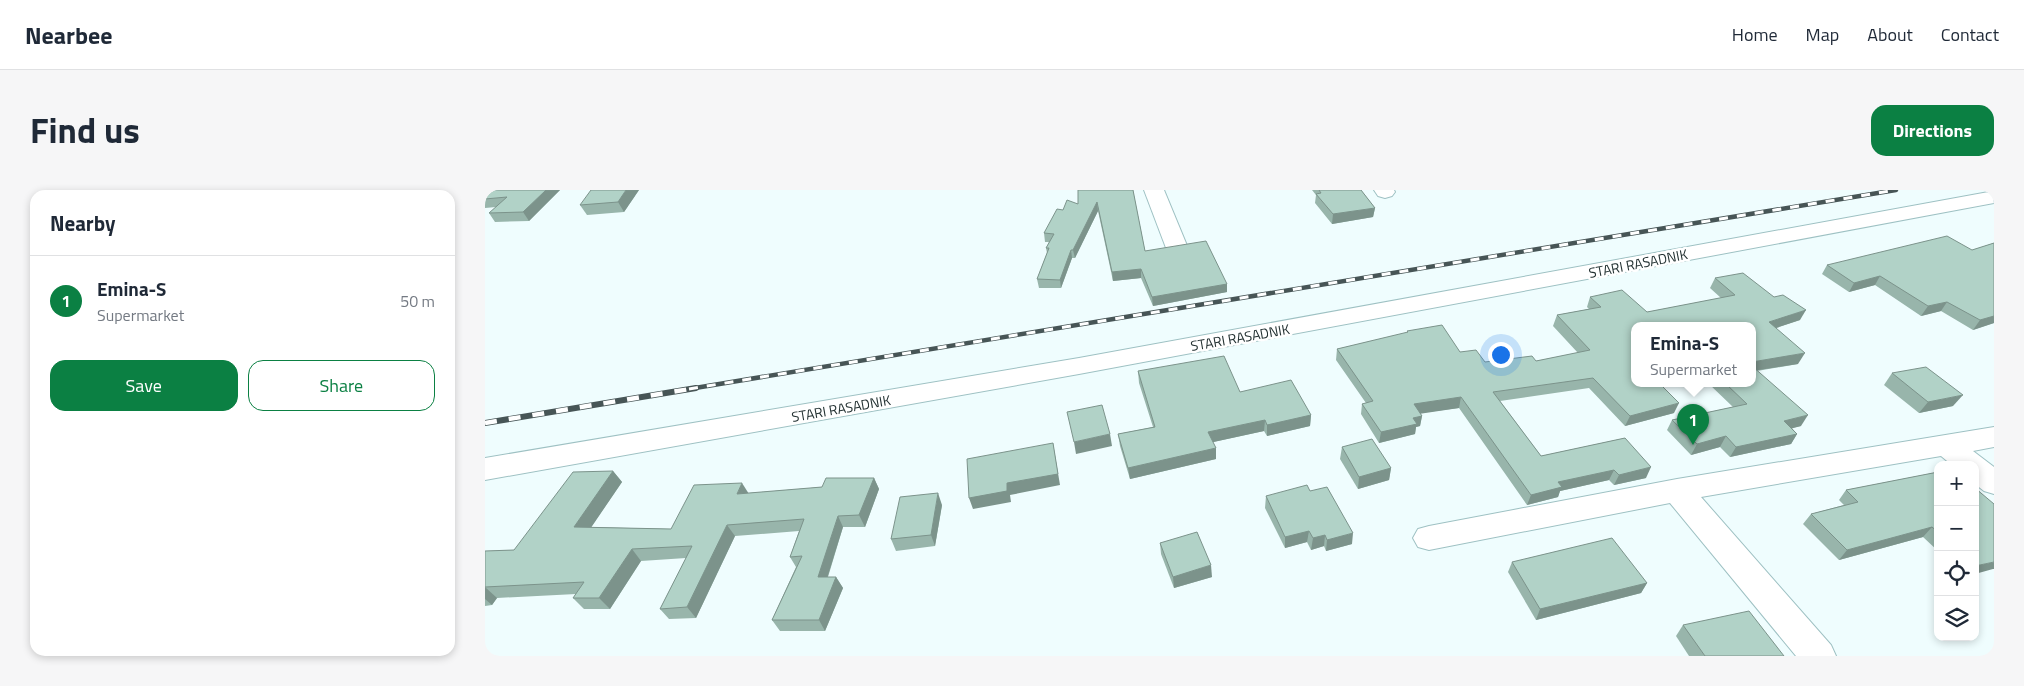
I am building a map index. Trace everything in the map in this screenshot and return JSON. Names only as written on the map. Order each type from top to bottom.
[{"type":"street","points":[[1154,190],[1177,248]]},
{"type":"street","name":"STARI RASADNIK","points":[[485,469],[1079,366],[1994,197]]},
{"type":"street","points":[[1429,538],[1677,490],[1994,437]]},
{"type":"street","points":[[1947,445],[1966,461]]},
{"type":"street","points":[[1979,471],[1994,483]]},
{"type":"street","points":[[1677,490],[1818,656]]},
{"type":"building","points":[[485,190],[546,190],[523,212],[489,213],[507,197],[485,199]]},
{"type":"building","points":[[591,190],[626,190],[618,202],[580,205]]},
{"type":"building","points":[[1078,190],[1133,190],[1145,251],[1206,241],[1227,284],[1152,297],[1141,269],[1112,272],[1097,202],[1073,250],[1071,250],[1060,280],[1037,279],[1049,248],[1046,248],[1054,234],[1044,233],[1057,209],[1063,210],[1067,200],[1078,204]]},
{"type":"building","points":[[1319,190],[1361,190],[1375,208],[1333,214],[1316,194],[1321,193]]},
{"type":"building","points":[[1947,236],[1972,250],[1994,243],[1994,316],[1980,320],[1947,302],[1928,306],[1880,276],[1854,283],[1827,265]]},
{"type":"building","points":[[1743,273],[1774,297],[1783,295],[1806,310],[1769,322],[1805,353],[1756,361],[1756,322],[1631,322],[1631,387],[1663,387],[1679,403],[1630,416],[1593,378],[1493,392],[1541,456],[1625,438],[1651,467],[1619,475],[1614,470],[1558,482],[1562,487],[1531,495],[1461,397],[1414,404],[1422,416],[1413,418],[1417,424],[1381,432],[1362,404],[1373,401],[1337,349],[1407,331],[1442,325],[1460,352],[1476,350],[1485,362],[1532,356],[1536,361],[1590,350],[1557,315],[1601,307],[1590,297],[1622,290],[1647,312],[1735,295],[1715,278]]},
{"type":"building","points":[[1224,356],[1240,392],[1291,380],[1311,415],[1267,425],[1265,420],[1208,432],[1216,448],[1128,468],[1118,434],[1155,427],[1138,371]]},
{"type":"building","points":[[1926,367],[1963,395],[1928,402],[1892,373]]},
{"type":"building","points":[[1756,370],[1808,415],[1784,421],[1797,434],[1736,447],[1726,436],[1697,444],[1672,420],[1747,404],[1729,387],[1756,387]]},
{"type":"building","points":[[1102,405],[1110,434],[1074,442],[1067,412]]},
{"type":"building","points":[[1372,439],[1391,468],[1359,477],[1342,447]]},
{"type":"building","points":[[1053,443],[1058,474],[1007,483],[1007,491],[969,498],[967,459]]},
{"type":"building","points":[[613,471],[574,527],[671,529],[694,485],[742,483],[737,494],[822,487],[826,478],[874,478],[859,515],[838,516],[818,577],[836,577],[819,620],[772,620],[802,556],[790,557],[804,519],[727,525],[687,607],[660,609],[692,546],[632,549],[599,598],[573,598],[584,582],[485,587],[485,551],[514,550],[573,472]]},
{"type":"building","points":[[1934,473],[1934,529],[1932,527],[1847,550],[1811,514],[1858,502],[1846,490]]},
{"type":"building","points":[[1307,485],[1310,491],[1327,487],[1353,533],[1327,540],[1325,535],[1313,538],[1309,531],[1285,537],[1266,496]]},
{"type":"building","points":[[1979,491],[1994,504],[1994,562],[1979,565]]},
{"type":"building","points":[[938,493],[931,535],[891,539],[900,497]]},
{"type":"building","points":[[1197,532],[1211,565],[1173,577],[1160,543]]},
{"type":"building","points":[[1612,538],[1647,583],[1540,609],[1512,562]]},
{"type":"building","points":[[1749,611],[1784,656],[1705,656],[1683,625]]},
{"type":"railway","points":[[689,389],[1896,190]]},
{"type":"railway","points":[[485,423],[696,388]]},
{"type":"place","name":"Emina-S","points":[[1693,445]]}]
